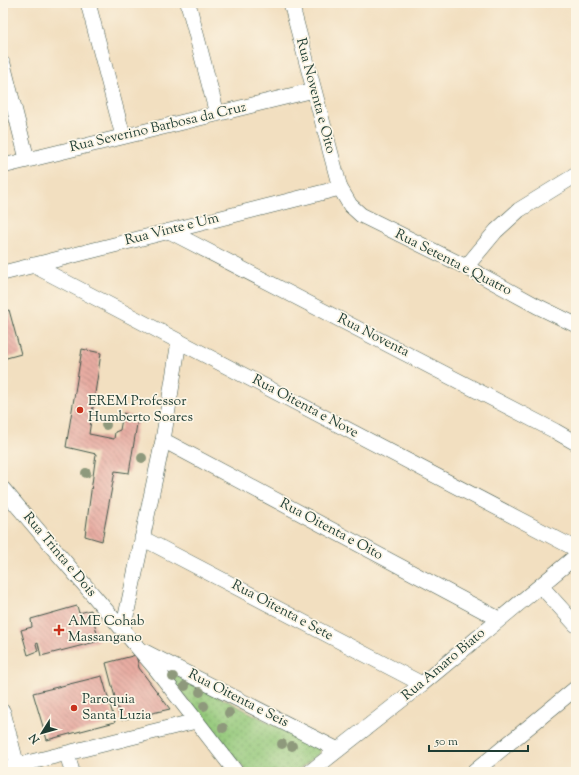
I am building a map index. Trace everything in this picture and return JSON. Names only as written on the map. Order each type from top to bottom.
[{"type":"street","points":[[88,3],[123,136]]},
{"type":"street","points":[[188,3],[217,114]]},
{"type":"street","name":"Rua Noventa e Oito","points":[[291,3],[340,188]]},
{"type":"street","points":[[3,64],[28,159]]},
{"type":"street","name":"Rua Severino Barbosa da Cruz","points":[[3,166],[314,90]]},
{"type":"street","points":[[466,268],[496,231],[519,210],[576,175]]},
{"type":"street","name":"Rua Vinte e Um","points":[[3,273],[340,188]]},
{"type":"street","name":"Rua Setenta e Quatro","points":[[340,188],[350,205],[361,215],[576,325]]},
{"type":"street","name":"Rua Noventa","points":[[169,231],[555,430],[576,443]]},
{"type":"street","name":"Rua Oitenta e Nove","points":[[33,265],[576,549]]},
{"type":"street","points":[[123,630],[163,440],[179,341]]},
{"type":"street","name":"Rua Oitenta e Oito","points":[[163,440],[499,619]]},
{"type":"street","name":"Rua Trinta e Dois","points":[[3,489],[123,630],[236,772]]},
{"type":"street","name":"Rua Oitenta e Sete","points":[[142,538],[422,684]]},
{"type":"street","name":"Rua Amaro Biato","points":[[310,772],[422,684],[576,556]]},
{"type":"street","points":[[541,586],[576,625]]},
{"type":"street","name":"Rua Oitenta e Seis","points":[[137,648],[338,750]]},
{"type":"street","points":[[474,772],[576,688]]},
{"type":"street","points":[[3,712],[10,768],[196,721]]},
{"type":"street","points":[[67,753],[72,772]]},
{"type":"green space","points":[[165,669],[319,748],[320,753],[296,772],[247,772],[164,672]]},
{"type":"building","points":[[9,310],[21,354],[3,359],[3,312]]},
{"type":"building","points":[[82,349],[101,353],[89,434],[114,439],[115,432],[120,430],[123,413],[138,418],[129,473],[115,471],[102,541],[85,536],[96,454],[66,447]]},
{"type":"building","points":[[77,606],[79,613],[91,610],[99,641],[41,656],[38,643],[36,644],[38,651],[28,655],[21,630],[32,627],[31,619]]},
{"type":"building","points":[[136,655],[139,668],[170,709],[121,720],[106,663]]},
{"type":"building","name":"Paroquia Santa Luzia","points":[[102,676],[115,722],[47,740],[33,693]]},
{"type":"place","name":"EREM Professor Humberto Soares","points":[[80,410]]},
{"type":"place","name":"AME Cohab Massangano","points":[[59,630]]},
{"type":"place","name":"Paroquia Santa Luzia","points":[[74,708]]}]
